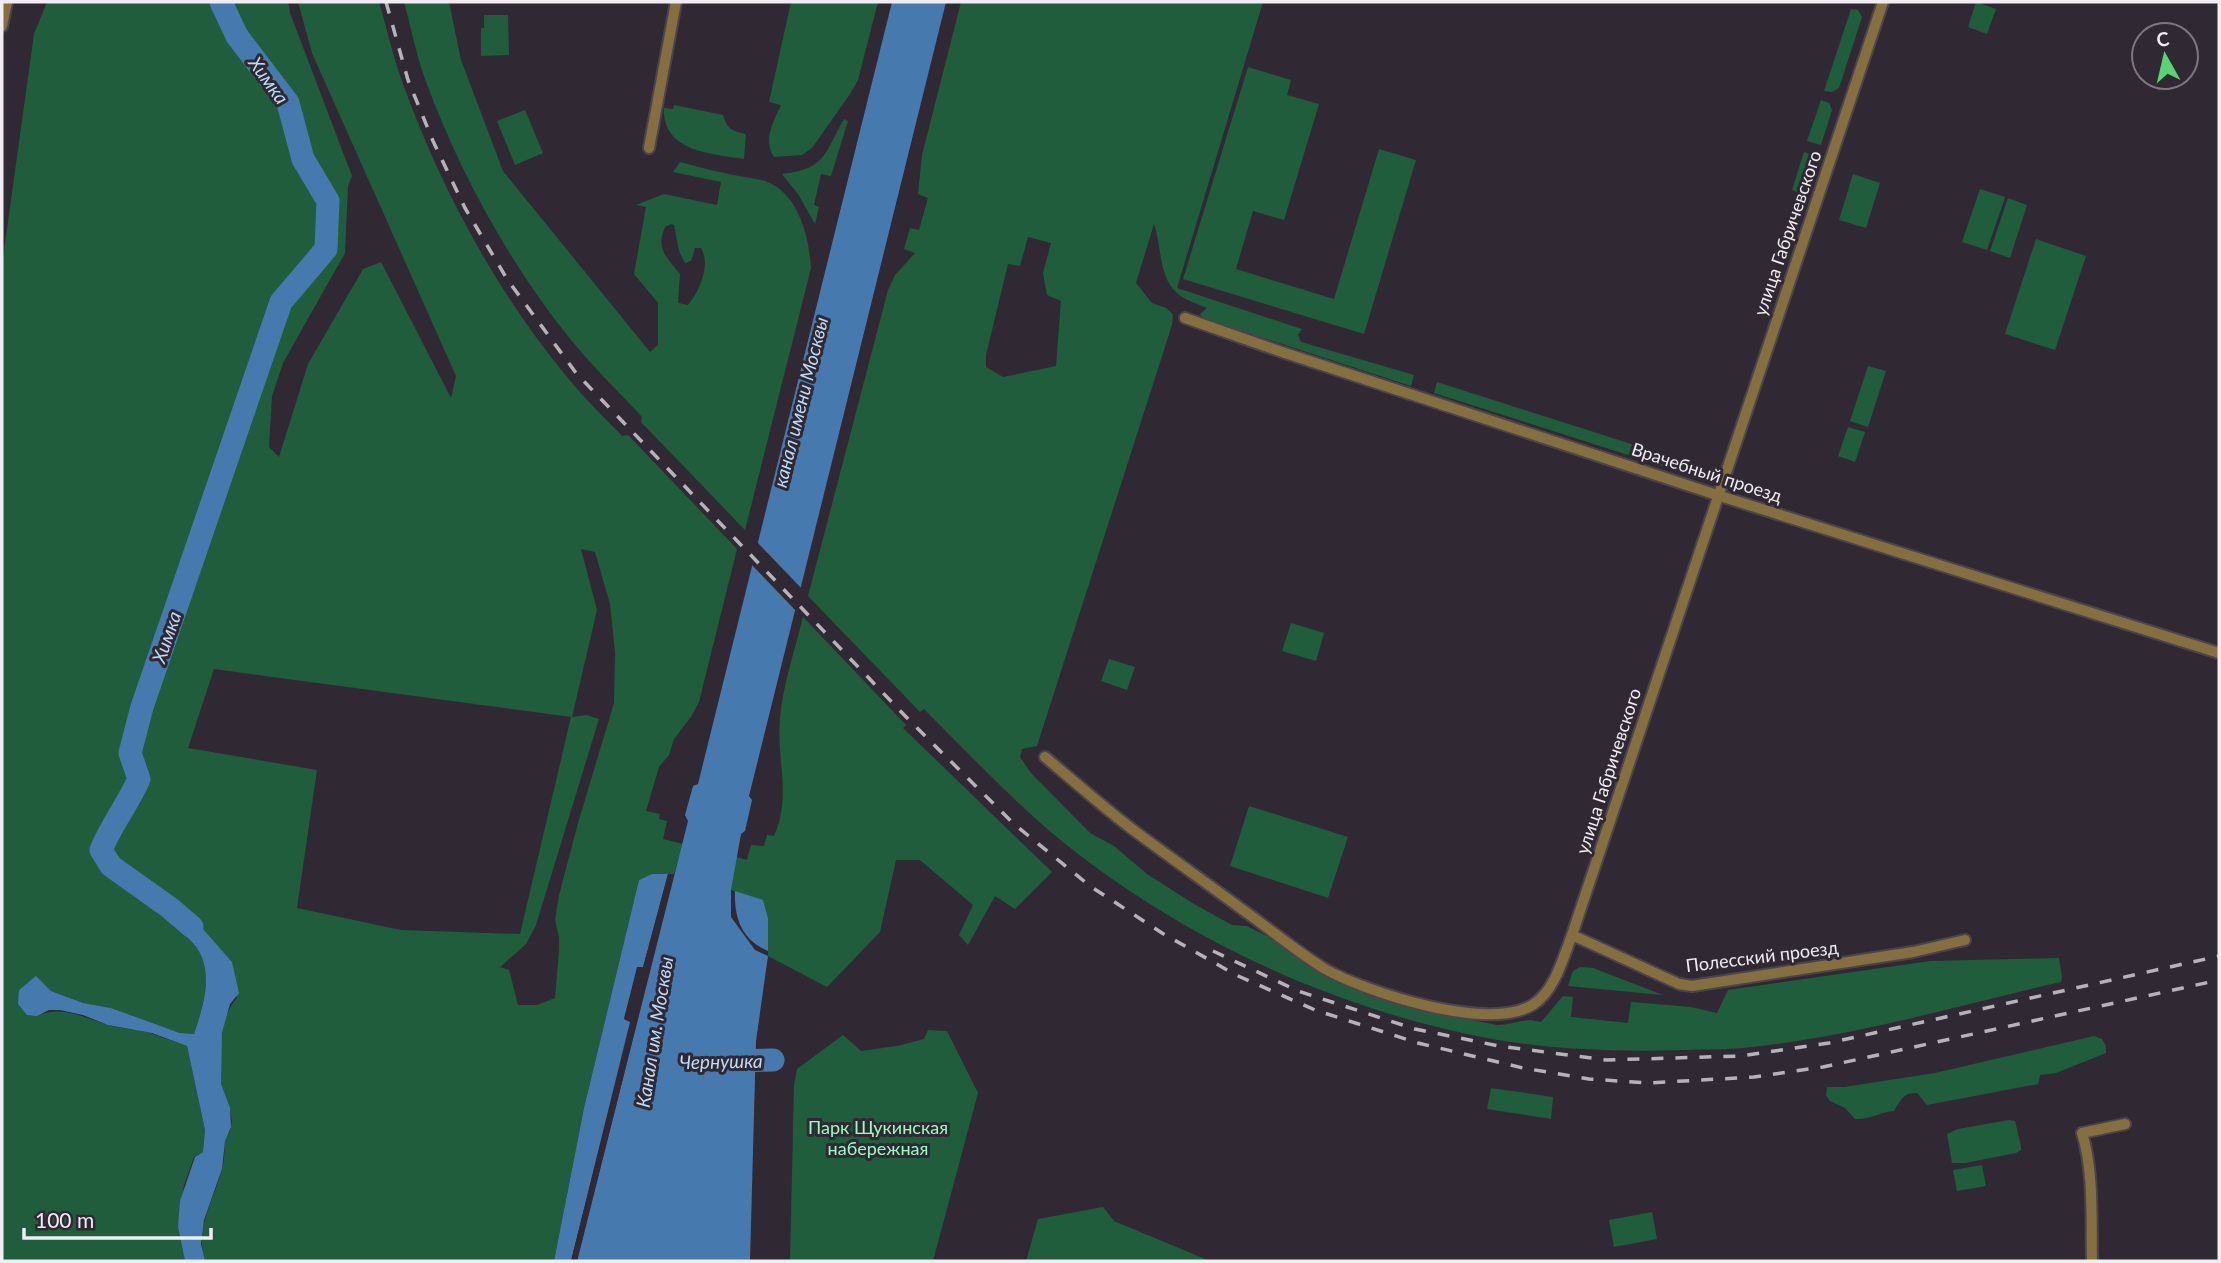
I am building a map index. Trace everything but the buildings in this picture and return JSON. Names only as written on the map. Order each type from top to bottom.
[{"type":"street","points":[[2,26],[7,2]]},
{"type":"street","points":[[649,148],[676,2]]},
{"type":"street","name":"улица Габричевского","points":[[1045,757],[1134,830],[1326,969],[1415,1003],[1481,1015],[1520,1012],[1539,1000],[1551,985],[1572,936],[1883,2]]},
{"type":"street","name":"Врачебный проезд","points":[[1185,318],[1295,357],[1717,495],[2219,653]]},
{"type":"street","name":"Полесский проезд","points":[[1572,936],[1679,984],[1692,986],[1913,952],[1965,940]]},
{"type":"street","points":[[2092,1261],[2089,1179],[2081,1133],[2125,1124]]},
{"type":"green space","points":[[47,2],[288,2],[352,176],[348,186],[345,253],[283,363],[272,396],[269,447],[279,457],[308,364],[363,269],[381,262],[451,398],[456,376],[312,53],[298,2],[379,2],[399,74],[435,162],[473,238],[517,310],[580,392],[622,436],[628,435],[737,549],[699,702],[674,739],[669,755],[659,767],[646,811],[660,814],[659,819],[667,821],[663,839],[683,844],[674,874],[652,874],[639,880],[584,1108],[554,1261],[205,1261],[202,1249],[204,1225],[219,1180],[225,1142],[232,1121],[221,1085],[221,1040],[227,1016],[237,998],[232,962],[195,922],[172,925],[193,943],[204,964],[206,988],[194,1034],[180,1033],[111,1008],[83,1003],[51,991],[36,977],[19,990],[37,1016],[65,1012],[112,1026],[150,1033],[187,1046],[205,1130],[203,1152],[194,1157],[184,1185],[178,1227],[185,1261],[2,1261],[2,265],[34,34]],"holes":[[[581,549],[595,552],[610,604],[615,652],[614,703],[559,895],[555,920],[559,937],[555,998],[537,1005],[518,1005],[509,970],[500,967],[526,944],[536,925],[599,719],[586,715],[572,717],[597,610]],[[214,669],[571,717],[520,934],[401,930],[297,908],[317,770],[188,748]]]},
{"type":"green space","points":[[404,2],[449,2],[461,60],[503,171],[650,352],[658,345],[658,303],[634,274],[646,207],[636,205],[664,194],[717,205],[721,182],[673,172],[680,162],[765,181],[777,187],[794,206],[805,230],[811,268],[745,530],[641,422],[642,417],[577,347],[531,286],[490,219],[454,149],[425,79]],"holes":[[[674,225],[679,251],[685,263],[691,261],[695,248],[701,248],[704,254],[703,277],[688,305],[678,303],[680,274],[662,248],[665,227]]]},
{"type":"green space","points":[[791,2],[878,2],[858,80],[850,94],[812,148],[802,155],[774,157],[769,138],[781,105],[769,102]]},
{"type":"green space","points":[[961,2],[1263,2],[1177,288],[1302,329],[1298,335],[1301,342],[1414,375],[1411,386],[1202,318],[1200,314],[1207,308],[1187,300],[1171,286],[1163,269],[1154,224],[1136,283],[1152,303],[1173,314],[1172,325],[1037,746],[1022,749],[1020,757],[1031,773],[1090,833],[1114,846],[1147,874],[1194,904],[1232,925],[1247,926],[1388,999],[1415,1009],[1497,1025],[1529,1020],[1541,1022],[1563,996],[1573,997],[1571,1017],[1628,1023],[1631,1002],[1691,1007],[1717,1013],[1728,990],[1930,961],[2059,958],[2061,982],[1862,1029],[1735,1049],[1662,1051],[1540,1046],[1434,1026],[1321,990],[1266,967],[1213,940],[1161,911],[1111,878],[1027,811],[924,709],[920,712],[808,596],[888,290],[895,275],[915,253],[904,249],[910,228],[919,230],[928,198],[918,194],[922,155]],"holes":[[[1028,237],[1051,243],[1043,273],[1047,295],[1061,301],[1056,366],[1003,377],[986,367],[986,355],[1008,264],[1020,266]]]},
{"type":"green space","points":[[1976,2],[1996,9],[1987,34],[1968,27]]},
{"type":"green space","points":[[1851,9],[1858,10],[1862,17],[1839,88],[1832,92],[1824,91]]},
{"type":"green space","points":[[484,15],[508,15],[509,55],[481,56]]},
{"type":"green space","points":[[1248,67],[1291,80],[1287,95],[1319,104],[1284,220],[1253,211],[1236,269],[1334,299],[1379,149],[1416,160],[1364,334],[1183,279]]},
{"type":"green space","points":[[1821,100],[1829,103],[1832,110],[1821,145],[1807,141]]},
{"type":"green space","points":[[674,105],[723,115],[731,129],[746,134],[744,159],[705,152],[680,142],[671,134],[666,123],[664,108],[673,109]]},
{"type":"green space","points":[[525,110],[543,153],[515,165],[497,121]]},
{"type":"green space","points":[[844,119],[848,121],[831,176],[821,174],[814,205],[819,207],[815,224],[798,194],[782,174],[816,164]]},
{"type":"green space","points":[[1804,152],[1816,156],[1805,194],[1792,190]]},
{"type":"green space","points":[[1853,174],[1880,183],[1866,228],[1839,220]]},
{"type":"green space","points":[[1980,189],[2005,197],[1987,250],[1962,242]]},
{"type":"green space","points":[[2008,198],[2027,205],[2010,258],[1990,251]]},
{"type":"green space","points":[[2036,239],[2086,256],[2055,350],[2005,334]]},
{"type":"green space","points":[[1868,366],[1886,371],[1868,427],[1850,421]]},
{"type":"green space","points":[[1437,382],[1697,465],[1694,476],[1434,393]]},
{"type":"green space","points":[[1848,427],[1865,432],[1855,462],[1838,456]]},
{"type":"green space","points":[[803,617],[906,725],[903,728],[1052,872],[1015,909],[995,896],[968,945],[959,935],[973,905],[920,860],[896,860],[880,932],[827,987],[768,956],[768,918],[763,901],[731,890],[736,857],[747,860],[751,845],[764,846],[767,835],[774,836],[779,821],[783,792],[780,718],[786,680]]},
{"type":"green space","points":[[1291,623],[1324,633],[1316,661],[1282,651]]},
{"type":"green space","points":[[1109,659],[1135,667],[1127,690],[1101,681]]},
{"type":"green space","points":[[1249,806],[1348,837],[1328,898],[1230,866]]},
{"type":"green space","points":[[1580,967],[1593,968],[1663,995],[1568,986],[1573,971]]},
{"type":"green space","name":"Парк Щукинская набережная","points":[[928,1030],[947,1031],[978,1093],[933,1261],[790,1261],[794,1085],[797,1069],[843,1035],[861,1051],[924,1039]]},
{"type":"green space","points":[[2094,1036],[2102,1039],[2106,1053],[2056,1073],[2040,1075],[2038,1084],[1927,1105],[1917,1093],[1913,1093],[1903,1098],[1894,1111],[1860,1119],[1855,1119],[1826,1095],[1827,1087],[1844,1087],[1935,1073]]},
{"type":"green space","points":[[1491,1088],[1553,1097],[1551,1119],[1487,1109]]},
{"type":"green space","points":[[2015,1121],[2021,1150],[1965,1163],[1952,1163],[1947,1134],[1958,1129]]},
{"type":"green space","points":[[1982,1165],[1986,1186],[1957,1191],[1953,1170]]},
{"type":"green space","points":[[1103,1207],[1114,1221],[1210,1261],[1026,1261],[1038,1219]]},
{"type":"green space","points":[[1652,1212],[1657,1239],[1614,1247],[1609,1220]]},
{"type":"water","points":[[892,2],[946,2],[749,796],[752,800],[745,831],[741,834],[731,890],[731,917],[755,950],[768,956],[756,1041],[750,1261],[577,1261],[688,821],[685,815],[693,786],[698,784]]},
{"type":"water","points":[[652,874],[668,874],[643,968],[638,967],[624,1019],[631,1022],[571,1261],[554,1261],[584,1108],[639,880]]},
{"type":"water","points":[[735,891],[763,900],[768,918],[768,951],[752,941],[741,927],[736,911]]},
{"type":"water","points":[[170,908],[202,928],[232,962],[239,993],[230,1004],[222,1033],[221,1084],[230,1108],[231,1127],[225,1141],[222,1169],[204,1220],[201,1244],[205,1261],[185,1261],[178,1227],[180,1201],[195,1157],[203,1152],[205,1130],[187,1046],[152,1033],[108,1025],[60,1010],[49,1010],[37,1016],[27,1015],[18,1004],[19,990],[36,976],[51,991],[83,1003],[111,1008],[180,1033],[194,1034],[206,988],[204,964],[193,943],[169,920],[167,915]]},
{"type":"pier","points":[[755,540],[804,591],[798,613],[749,562]]},
{"type":"pier","points":[[668,874],[674,874],[577,1261],[571,1261],[630,1022],[624,1019],[637,967],[643,967]]},
{"type":"waterway","name":"Химка","points":[[192,927],[111,866],[101,850],[139,779],[130,753],[142,707],[281,302],[326,249],[328,201],[303,159],[288,103],[237,36],[221,2]]},
{"type":"waterway","name":"Чернушка","points":[[724,1061],[773,1060]]},
{"type":"railway","points":[[386,2],[408,80],[465,208],[507,279],[576,373],[910,721],[1014,824],[1090,886],[1162,933],[1236,975],[1315,1010],[1418,1043],[1523,1068],[1589,1079],[1648,1083],[1754,1077],[1823,1067],[2219,980]]},
{"type":"railway","points":[[1213,951],[1298,991],[1415,1029],[1499,1046],[1606,1060],[1740,1056],[1829,1043],[2219,956]]},
{"type":"water label","name":"канал имени Москвы","points":[[800,402]]},
{"type":"water label","name":"Канал им. Москвы","points":[[654,1032]]}]
